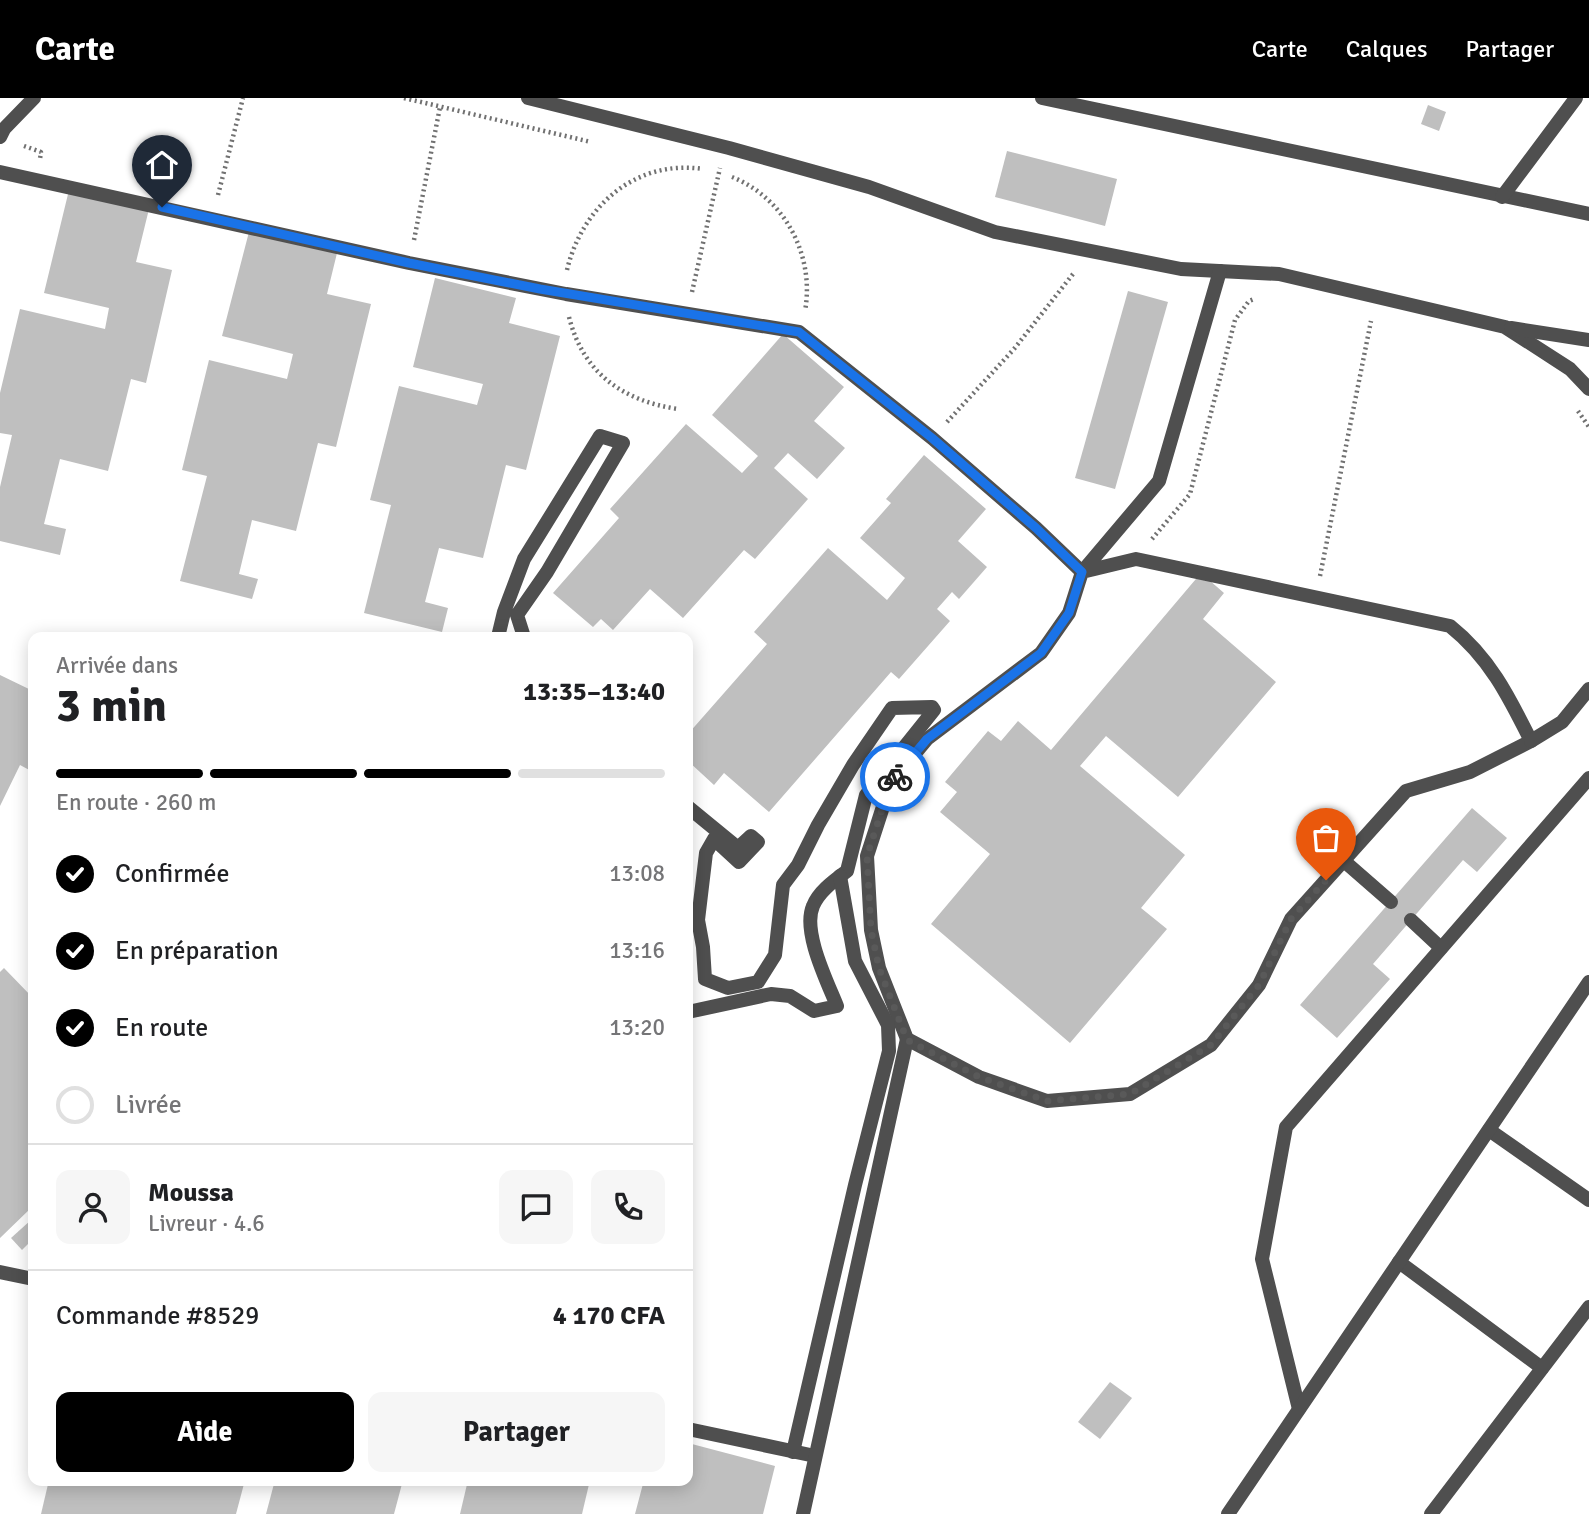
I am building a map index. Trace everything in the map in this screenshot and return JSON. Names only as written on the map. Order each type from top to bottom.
[{"type":"street","points":[[0,137],[4,129],[34,98]]},
{"type":"street","points":[[528,98],[729,148],[869,187],[995,232],[1181,270],[1279,274],[1505,327],[1589,340]]},
{"type":"street","points":[[1042,98],[1589,214]]},
{"type":"street","points":[[1502,197],[1576,98]]},
{"type":"street","points":[[0,172],[409,263],[566,294],[799,332],[932,438],[1036,528],[1082,572]]},
{"type":"street","points":[[803,1514],[907,1040],[879,968],[870,916],[867,856],[891,782],[927,739],[1041,653],[1069,613],[1082,572],[1159,481],[1220,271]]},
{"type":"street","points":[[1505,327],[1570,369],[1589,389]]},
{"type":"street","points":[[499,632],[524,559],[600,436],[623,443],[547,572],[517,615],[522,632]]},
{"type":"street","points":[[1082,572],[1136,559],[1450,626],[1470,642],[1505,688],[1531,741]]},
{"type":"street","points":[[907,1040],[979,1077],[1047,1101],[1130,1094],[1211,1045],[1259,985],[1291,919],[1406,791],[1470,772],[1531,741],[1562,722],[1589,689]]},
{"type":"street","points":[[693,811],[738,848],[751,836],[758,842],[739,862],[713,839],[706,853],[698,920],[705,979],[728,988],[758,982],[775,955],[783,885],[798,866],[817,825],[853,765],[892,708],[932,707],[934,710],[866,795],[847,871],[830,883],[812,906],[811,939],[837,1006],[814,1011],[790,996],[771,995],[693,1011]]},
{"type":"street","points":[[1299,1409],[1262,1259],[1286,1128],[1589,778]]},
{"type":"street","points":[[1344,861],[1391,902]]},
{"type":"street","points":[[793,1451],[889,1051],[888,1024],[855,961],[839,876]]},
{"type":"street","points":[[1411,920],[1441,948]]},
{"type":"street","points":[[1228,1514],[1589,982]]},
{"type":"street","points":[[1489,1130],[1589,1200]]},
{"type":"street","points":[[1399,1262],[1542,1368]]},
{"type":"street","points":[[0,1272],[28,1278]]},
{"type":"street","points":[[1431,1514],[1589,1307]]},
{"type":"street","points":[[693,1430],[815,1456]]},
{"type":"path","points":[[212,218],[243,98]]},
{"type":"path","points":[[404,98],[599,144]]},
{"type":"path","points":[[409,263],[440,107]]},
{"type":"path","points":[[687,314],[719,172],[729,148]]},
{"type":"path","points":[[679,162],[705,169]]},
{"type":"path","points":[[678,410],[654,406],[631,396],[609,383],[591,365],[578,343],[569,319],[567,269],[574,244],[586,222],[602,202],[621,187],[644,176],[669,169],[694,168],[746,175]]},
{"type":"path","points":[[719,172],[743,181],[763,195],[781,213],[794,234],[804,258],[807,282],[806,308],[799,332]]},
{"type":"path","points":[[1060,270],[1086,276]]},
{"type":"path","points":[[932,438],[1014,349],[1073,274]]},
{"type":"path","points":[[1315,598],[1376,296]]},
{"type":"path","points":[[1151,541],[1190,494],[1235,320],[1249,301],[1262,297]]},
{"type":"path","points":[[1572,404],[1589,427]]},
{"type":"building","points":[[1428,105],[1446,112],[1439,131],[1421,124]]},
{"type":"building","points":[[1007,151],[1117,179],[1105,226],[995,197]]},
{"type":"building","points":[[69,190],[149,209],[136,262],[172,270],[146,383],[131,379],[108,471],[60,459],[44,524],[66,529],[60,555],[0,541],[0,487],[12,435],[0,433],[0,393],[20,309],[105,329],[109,308],[44,293]]},
{"type":"building","points":[[250,228],[338,249],[327,294],[371,304],[336,447],[318,443],[296,531],[252,520],[239,574],[258,579],[252,599],[180,581],[207,476],[182,470],[209,360],[287,379],[293,354],[222,336]]},
{"type":"building","points":[[435,278],[516,298],[509,323],[560,336],[526,470],[506,465],[483,558],[439,548],[425,602],[448,608],[442,632],[364,613],[391,505],[370,500],[399,386],[477,405],[483,384],[413,367]]},
{"type":"building","points":[[1128,291],[1168,302],[1115,489],[1075,478]]},
{"type":"building","points":[[783,334],[844,387],[814,421],[845,448],[817,479],[788,453],[774,468],[808,499],[755,559],[744,550],[683,618],[650,589],[613,630],[601,619],[593,627],[553,593],[619,518],[610,509],[686,424],[742,473],[758,456],[712,415]]},
{"type":"building","points":[[924,455],[986,509],[958,541],[987,567],[959,599],[952,592],[937,609],[950,621],[899,679],[891,672],[769,812],[724,773],[714,785],[693,766],[693,728],[767,644],[754,632],[828,548],[887,600],[905,578],[860,538],[891,503],[886,499]]},
{"type":"building","points":[[1201,573],[1224,593],[1203,619],[1276,682],[1178,797],[1106,736],[1080,766],[1185,855],[1141,908],[1167,929],[1070,1043],[931,924],[990,854],[940,812],[957,792],[945,782],[988,731],[1001,741],[1018,721],[1051,750]]},
{"type":"building","points":[[0,675],[28,689],[28,769],[20,765],[0,806]]},
{"type":"building","points":[[1472,808],[1507,838],[1477,872],[1463,860],[1373,964],[1390,979],[1337,1038],[1300,1005]]},
{"type":"building","points":[[4,968],[28,993],[28,1211],[0,1238],[0,972]]},
{"type":"building","points":[[28,1223],[28,1244],[22,1250],[11,1238]]},
{"type":"building","points":[[1110,1382],[1132,1398],[1100,1439],[1078,1422]]},
{"type":"building","points":[[693,1444],[775,1466],[763,1514],[635,1514],[642,1486],[693,1486]]},
{"type":"building","points":[[48,1486],[243,1486],[236,1514],[41,1514]]},
{"type":"building","points":[[273,1486],[401,1486],[394,1514],[266,1514]]},
{"type":"building","points":[[467,1486],[589,1486],[582,1514],[460,1514]]},
{"type":"way so far","points":[[895,777],[867,856],[871,930],[879,968],[907,1040],[979,1077],[1047,1101],[1130,1094],[1211,1045],[1259,985],[1291,919],[1326,880]]},
{"type":"route","points":[[162,207],[409,263],[540,289],[799,332],[932,438],[1036,528],[1082,572],[1069,613],[1041,653],[927,739],[895,777]]}]
